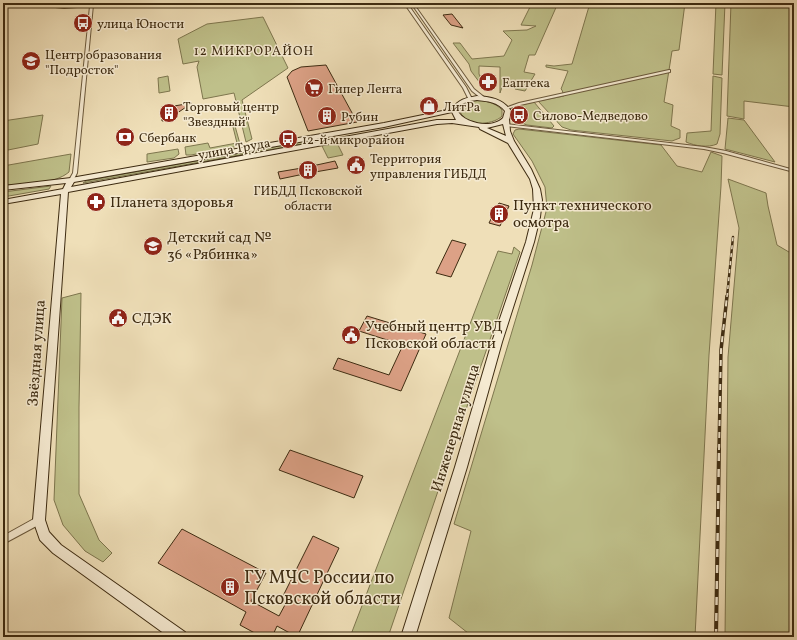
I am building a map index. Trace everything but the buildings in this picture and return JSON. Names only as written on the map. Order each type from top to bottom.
[{"type":"main road","points":[[454,110],[455,107],[461,102],[470,99],[483,98],[495,100],[507,108]]},
{"type":"main road","name":"Инженерная улица","points":[[408,637],[497,342],[531,238],[537,211],[538,198],[535,185],[524,163],[510,141],[506,122],[509,115],[507,108]]},
{"type":"main road","name":"улица Труда","points":[[3,188],[72,180],[384,125],[437,115],[454,110]]},
{"type":"main road","name":"Инженерная улица","points":[[454,110],[458,118],[471,125],[492,131],[510,141]]},
{"type":"main road","name":"улица Труда","points":[[3,202],[437,122],[452,121],[471,125]]},
{"type":"main road","points":[[471,125],[492,126],[506,122]]},
{"type":"main road","name":"Звёздная улица","points":[[72,180],[65,191],[39,520],[44,536],[57,549],[180,637]]},
{"type":"street","points":[[3,4],[29,3],[66,9],[128,3]]},
{"type":"street","points":[[54,7],[59,3]]},
{"type":"street","points":[[92,6],[112,3]]},
{"type":"street","points":[[405,3],[466,89],[470,99]]},
{"type":"street","points":[[412,3],[473,90],[483,98]]},
{"type":"street","name":"Звёздная улица","points":[[72,180],[75,173],[92,6]]},
{"type":"street","points":[[507,108],[519,104],[669,71]]},
{"type":"street","points":[[506,122],[724,152],[794,171]]},
{"type":"street","points":[[3,540],[39,520]]},
{"type":"green space","points":[[532,3],[558,3],[535,55],[529,55],[524,72],[535,74],[525,91],[515,89],[509,83],[502,87],[500,93],[500,67],[479,66],[479,74],[482,81],[480,83],[471,71],[469,64],[453,43],[460,43],[472,59],[504,56],[512,40],[503,31],[527,30],[536,26],[521,25]]},
{"type":"green space","points":[[590,3],[685,3],[679,50],[672,51],[664,102],[673,105],[671,126],[680,130],[680,138],[672,141],[571,130],[562,127],[538,101],[564,96],[561,89],[568,71],[546,67],[546,65],[554,66],[572,64]]},
{"type":"green space","points":[[716,3],[725,3],[722,75],[713,74]]},
{"type":"green space","points":[[731,3],[794,3],[794,107],[744,101],[744,119],[727,116]]},
{"type":"green space","points":[[263,17],[288,68],[242,100],[252,139],[246,142],[234,93],[203,99],[197,67],[199,61],[183,64],[178,39],[207,24]]},
{"type":"green space","points":[[168,76],[170,91],[159,93],[158,78]]},
{"type":"green space","points":[[713,76],[722,78],[720,134],[717,144],[706,146],[686,142],[687,133],[711,131]]},
{"type":"green space","points":[[474,101],[493,103],[502,110],[502,116],[492,122],[471,122],[462,115],[460,109],[465,104]]},
{"type":"green space","points":[[534,102],[554,126],[552,128],[527,125],[516,121],[518,112],[516,108],[521,105]]},
{"type":"green space","points":[[43,115],[38,144],[3,151],[3,121]]},
{"type":"green space","points":[[728,118],[744,120],[775,162],[725,149]]},
{"type":"green space","points":[[235,126],[240,144],[239,146],[186,155],[185,147],[208,143],[210,148],[237,143],[233,127]]},
{"type":"green space","points":[[519,129],[661,145],[677,166],[702,172],[711,152],[722,156],[709,355],[695,637],[473,637],[449,618],[471,531],[454,524],[532,265],[547,208],[545,187],[532,161],[513,134],[515,130]]},
{"type":"green space","points":[[312,140],[313,142],[83,183],[86,181]]},
{"type":"green space","points":[[337,143],[343,155],[328,158],[322,146]]},
{"type":"green space","points":[[178,149],[179,154],[174,158],[147,162],[147,154]]},
{"type":"green space","points":[[71,154],[69,172],[63,176],[47,182],[3,185],[3,166]]},
{"type":"green space","points":[[728,179],[766,193],[777,245],[794,255],[794,637],[725,637],[728,357],[739,228]]},
{"type":"green space","points":[[51,186],[49,189],[3,197],[3,192]]},
{"type":"green space","points":[[514,247],[520,252],[388,637],[350,637],[498,251],[512,254]]},
{"type":"green space","points":[[81,293],[79,494],[99,540],[112,553],[103,562],[85,551],[63,525],[54,500],[62,298]]},
{"type":"railway","points":[[727,297],[733,237]]},
{"type":"railway","points":[[719,450],[721,350],[727,296]]},
{"type":"railway","points":[[716,637],[719,449]]},
{"type":"place","name":"улица Юности","points":[[83,23]]},
{"type":"place","name":"Центр образования \"Подросток\"","points":[[31,61]]},
{"type":"place","name":"Еаптека","points":[[488,82]]},
{"type":"place","name":"Гипер Лента","points":[[314,88]]},
{"type":"place","name":"ЛитРа","points":[[429,106]]},
{"type":"place","name":"Торговый центр \"Звездный\"","points":[[169,113]]},
{"type":"place","name":"Силово-Медведово","points":[[519,115]]},
{"type":"place","name":"Рубин","points":[[327,116]]},
{"type":"place","name":"Сбербанк","points":[[125,137]]},
{"type":"place","name":"12-й микрорайон","points":[[288,139]]},
{"type":"place","name":"Территория управления ГИБДД","points":[[356,165]]},
{"type":"place","name":"ГИБДД Псковской области","points":[[308,170]]},
{"type":"place","name":"Планета здоровья","points":[[96,202]]},
{"type":"place","name":"Пункт технического осмотра","points":[[499,214]]},
{"type":"place","name":"Детский сад № 36 «Рябинка»","points":[[153,246]]},
{"type":"place","name":"СДЭК","points":[[118,318]]},
{"type":"place","name":"Учебный центр УВД Псковской области","points":[[351,335]]},
{"type":"place","name":"ГУ МЧС России по Псковской области","points":[[230,587]]},
{"type":"district","name":"12 МИКРОРАЙОН","points":[[254,50]]}]
